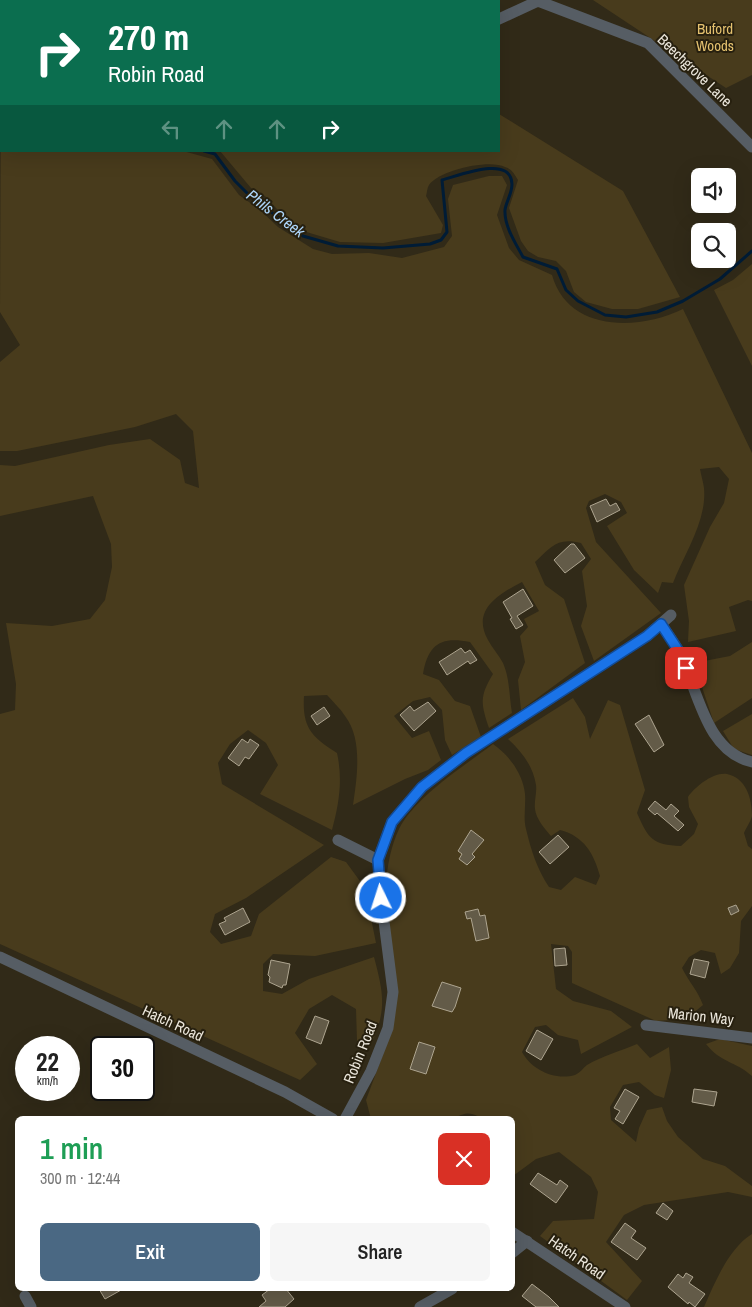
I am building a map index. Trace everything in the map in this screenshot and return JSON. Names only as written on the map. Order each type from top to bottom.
[{"type":"street","name":"Beechgrove Lane","points":[[500,19],[538,0],[648,43],[752,147]]},
{"type":"street","name":"Robin Road","points":[[347,1116],[371,1071],[388,1028],[393,992],[378,860],[392,822],[422,787],[466,753],[647,636],[671,615]]},
{"type":"street","points":[[661,624],[678,650],[713,730],[731,753],[752,762]]},
{"type":"street","points":[[338,840],[378,860]]},
{"type":"street","name":"Hatch Road","points":[[0,957],[285,1092],[328,1116]]},
{"type":"street","name":"Marion Way","points":[[646,1025],[752,1038]]},
{"type":"street","name":"Hatch Road","points":[[515,1234],[625,1307]]},
{"type":"street","points":[[515,1250],[526,1241]]},
{"type":"street","points":[[420,1307],[448,1291]]},
{"type":"street","points":[[25,1296],[31,1307]]},
{"type":"green space","name":"Buford Woods","points":[[593,0],[752,0],[752,75],[726,88]]},
{"type":"green space","points":[[500,115],[623,191],[680,297],[638,309],[612,309],[586,302],[574,292],[566,271],[556,261],[538,257],[528,251],[521,241],[509,208],[518,180],[507,168],[498,165],[488,164],[465,167],[443,175],[429,185],[426,196],[443,225],[441,233],[383,243],[340,242],[303,231],[288,221],[265,196],[251,188],[221,152],[500,152]]},
{"type":"green space","points":[[1,152],[187,152],[212,159],[239,195],[259,209],[278,227],[313,249],[332,254],[369,253],[402,258],[444,247],[452,236],[448,199],[453,185],[489,176],[502,176],[507,185],[497,215],[509,248],[519,260],[552,275],[560,294],[573,307],[589,317],[607,322],[626,323],[646,321],[683,309],[752,453],[752,601],[748,600],[729,607],[736,631],[688,642],[689,621],[684,585],[710,527],[724,503],[729,479],[719,467],[700,469],[704,488],[704,500],[699,524],[673,583],[662,582],[658,593],[634,570],[607,526],[627,513],[621,502],[605,494],[589,501],[586,508],[596,542],[661,613],[594,661],[581,626],[587,606],[582,571],[591,559],[581,543],[573,541],[560,542],[535,562],[545,585],[564,599],[585,663],[521,710],[518,680],[525,662],[520,636],[528,627],[524,619],[539,611],[522,582],[490,604],[483,620],[488,640],[505,669],[512,713],[489,728],[484,713],[483,695],[493,674],[470,642],[451,640],[438,644],[432,649],[425,664],[423,674],[439,680],[455,701],[470,706],[481,737],[452,755],[445,740],[442,710],[430,697],[413,701],[394,716],[412,738],[429,731],[441,760],[428,770],[405,779],[353,805],[357,759],[351,725],[341,710],[327,695],[304,696],[305,716],[310,730],[321,742],[337,753],[340,773],[339,792],[332,830],[260,794],[278,765],[266,743],[248,730],[230,744],[218,763],[222,784],[324,845],[246,898],[215,914],[210,932],[221,944],[251,936],[259,914],[331,857],[346,862],[365,888],[376,943],[315,956],[273,954],[263,964],[263,991],[282,994],[309,979],[374,957],[382,992],[382,1002],[379,1023],[370,1047],[357,1041],[356,1009],[332,995],[309,1009],[295,1033],[317,1064],[300,1080],[0,944],[0,714],[15,710],[16,684],[6,623],[52,626],[90,619],[105,600],[112,567],[111,544],[93,496],[0,516],[0,465],[15,466],[109,445],[150,439],[180,460],[185,483],[199,488],[193,431],[176,414],[135,427],[17,451],[0,451],[0,362],[20,345],[0,312]]},
{"type":"green space","points":[[752,264],[752,366],[714,290],[733,280]]},
{"type":"green space","points":[[752,642],[752,698],[714,723],[694,663],[730,656]]},
{"type":"green space","points":[[573,698],[585,717],[590,739],[608,700],[620,705],[645,790],[637,813],[644,829],[652,839],[663,844],[681,846],[694,834],[698,824],[689,807],[688,797],[700,785],[716,775],[727,774],[734,776],[747,790],[751,802],[752,816],[744,833],[748,846],[752,849],[752,906],[741,921],[739,953],[730,968],[721,974],[715,953],[701,950],[689,957],[682,968],[703,1005],[686,1019],[656,1021],[572,983],[572,952],[568,946],[551,944],[556,989],[573,1001],[611,1011],[632,1027],[581,1054],[578,1040],[558,1035],[546,1025],[535,1027],[522,1052],[531,1064],[544,1072],[551,1075],[567,1076],[575,1075],[587,1065],[599,1059],[637,1044],[650,1058],[669,1047],[671,1070],[664,1098],[655,1095],[639,1082],[623,1085],[610,1107],[611,1120],[636,1142],[639,1128],[647,1110],[662,1107],[667,1121],[678,1137],[703,1159],[725,1166],[752,1186],[752,1197],[728,1192],[644,1205],[624,1215],[606,1242],[642,1281],[627,1300],[540,1236],[553,1221],[594,1219],[598,1192],[591,1177],[559,1152],[536,1159],[515,1175],[515,1116],[477,1116],[467,1114],[459,1116],[370,1116],[366,1100],[391,1033],[387,871],[399,829],[416,805],[455,772],[493,744],[510,759],[521,779],[525,794],[525,825],[528,837],[532,852],[549,887],[561,890],[575,877],[596,885],[600,876],[595,860],[582,841],[560,830],[551,836],[539,820],[535,809],[535,778],[522,754],[508,739]]},
{"type":"green space","points":[[752,714],[752,755],[734,749],[723,731]]},
{"type":"green space","points":[[720,1039],[752,1046],[752,1076],[740,1067],[717,1055],[706,1044]]},
{"type":"green space","points":[[752,1234],[752,1307],[704,1307],[730,1257],[736,1248]]},
{"type":"building","points":[[606,499],[610,506],[616,503],[620,510],[597,522],[590,506]]},
{"type":"building","points":[[571,544],[574,544],[585,558],[565,573],[554,560]]},
{"type":"building","points":[[523,589],[533,606],[517,616],[523,625],[516,629],[503,602]]},
{"type":"building","points":[[461,648],[465,653],[470,650],[477,660],[470,664],[468,661],[447,675],[439,662]]},
{"type":"building","points":[[428,702],[436,711],[414,731],[400,715],[410,706],[414,711]]},
{"type":"building","points":[[324,707],[330,716],[317,725],[311,716]]},
{"type":"building","points":[[649,715],[664,745],[654,752],[635,724]]},
{"type":"building","points":[[242,739],[248,743],[250,739],[259,745],[249,759],[245,757],[239,766],[228,758]]},
{"type":"building","points":[[655,801],[666,810],[671,804],[679,811],[674,816],[684,825],[678,831],[657,813],[655,815],[648,809]]},
{"type":"building","points":[[471,830],[484,840],[472,854],[475,857],[467,865],[459,859],[462,854],[458,851]]},
{"type":"building","points":[[558,835],[569,847],[550,864],[539,852]]},
{"type":"building","points":[[736,905],[739,911],[731,915],[728,908]]},
{"type":"building","points":[[243,908],[250,922],[225,935],[219,924],[226,921],[224,918]]},
{"type":"building","points":[[478,909],[480,916],[485,915],[489,938],[476,941],[471,918],[467,919],[465,912]]},
{"type":"building","points":[[565,948],[567,965],[555,966],[554,949]]},
{"type":"building","points":[[694,959],[709,962],[705,978],[690,974]]},
{"type":"building","points":[[271,960],[290,964],[286,985],[283,985],[282,988],[269,982],[270,977],[268,975]]},
{"type":"building","points":[[442,982],[461,988],[452,1012],[432,1006]]},
{"type":"building","points":[[315,1016],[329,1021],[321,1044],[306,1038]]},
{"type":"building","points":[[537,1030],[553,1039],[541,1060],[526,1051]]},
{"type":"building","points":[[419,1042],[435,1047],[426,1074],[410,1069]]},
{"type":"building","points":[[625,1089],[639,1097],[623,1124],[615,1119],[620,1111],[614,1108]]},
{"type":"building","points":[[694,1089],[717,1092],[714,1106],[692,1102]]},
{"type":"building","points":[[538,1173],[557,1185],[560,1180],[568,1186],[556,1203],[530,1184]]},
{"type":"building","points":[[663,1203],[673,1211],[667,1220],[656,1213]]},
{"type":"building","points":[[625,1223],[636,1231],[631,1238],[646,1248],[637,1260],[611,1242]]},
{"type":"building","points":[[686,1273],[693,1277],[689,1283],[705,1294],[695,1307],[689,1302],[688,1304],[668,1287],[678,1274],[683,1278]]},
{"type":"building","points":[[532,1284],[559,1307],[536,1307],[522,1296]]},
{"type":"building","points":[[100,1291],[119,1291],[105,1299]]},
{"type":"building","points":[[267,1291],[288,1291],[294,1299],[285,1307],[259,1307],[266,1301],[262,1295]]},
{"type":"waterway","name":"Phils Creek","points":[[208,152],[215,154],[235,181],[250,196],[303,236],[338,246],[383,248],[430,244],[441,240],[447,232],[442,180],[483,169],[494,168],[503,170],[509,175],[512,184],[505,210],[506,222],[523,257],[557,269],[566,290],[578,301],[605,315],[626,317],[657,312],[683,301],[720,279],[752,251]]},
{"type":"route","points":[[381,898],[378,860],[392,822],[422,787],[466,753],[647,636],[661,624],[678,650],[686,668]]}]
